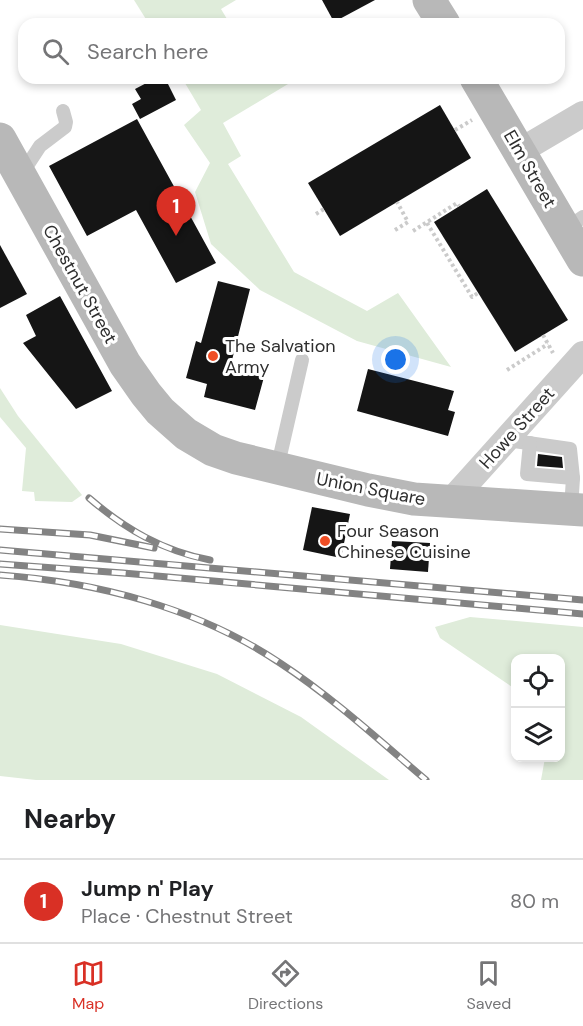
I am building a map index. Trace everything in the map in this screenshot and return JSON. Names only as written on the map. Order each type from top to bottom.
[{"type":"main road","name":"Elm Street","points":[[480,84],[520,151],[574,223],[583,260]]},
{"type":"main road","name":"Chestnut Street","points":[[0,139],[10,182],[125,364],[153,403],[171,422]]},
{"type":"main road","name":"Union Square","points":[[171,422],[194,440],[236,458],[383,494],[450,502],[576,499]]},
{"type":"street","points":[[520,151],[583,114]]},
{"type":"street","name":"Howe Street","points":[[450,502],[519,441],[583,354]]},
{"type":"lane","points":[[10,182],[40,146],[64,127],[66,122],[63,111]]},
{"type":"lane","points":[[277,469],[302,360]]},
{"type":"lane","points":[[519,441],[570,449],[576,499],[527,474],[519,441]]},
{"type":"path","points":[[455,130],[475,119]]},
{"type":"path","points":[[395,230],[408,222],[397,202]]},
{"type":"path","points":[[413,231],[457,203],[459,206]]},
{"type":"path","points":[[316,214],[324,209]]},
{"type":"path","points":[[427,223],[472,297],[478,293]]},
{"type":"path","points":[[543,335],[554,353]]},
{"type":"path","points":[[507,370],[548,344]]},
{"type":"green space","points":[[134,0],[236,0],[221,9],[226,18],[145,18]]},
{"type":"green space","points":[[186,84],[288,84],[223,123],[241,156],[228,164],[294,272],[367,311],[398,293],[451,367],[357,341],[260,290],[211,244],[195,192],[210,163],[184,125],[201,110]]},
{"type":"green space","points":[[0,388],[18,416],[82,495],[72,502],[35,501],[34,492],[22,491],[26,448],[0,417]]},
{"type":"green space","points":[[470,617],[583,627],[583,780],[541,780],[544,762],[565,762],[565,654],[511,654],[511,686],[440,638],[435,627]]},
{"type":"green space","points":[[0,625],[121,644],[217,674],[301,717],[389,780],[36,780],[0,776]]},
{"type":"building","points":[[322,0],[375,0],[341,18],[332,18]]},
{"type":"building","points":[[145,84],[168,84],[176,100],[140,119],[132,104],[141,99],[135,89]]},
{"type":"building","points":[[440,105],[471,158],[340,236],[308,183]]},
{"type":"building","points":[[137,119],[216,263],[176,283],[136,210],[87,236],[49,166]]},
{"type":"building","points":[[487,189],[568,320],[515,352],[434,222]]},
{"type":"building","points":[[0,245],[27,294],[0,308]]},
{"type":"building","name":"The Salvation Army","points":[[218,281],[250,289],[230,368],[264,377],[255,410],[204,397],[207,384],[186,378],[196,341],[201,343]]},
{"type":"building","points":[[60,296],[112,391],[76,409],[23,343],[36,336],[26,315]]},
{"type":"building","points":[[368,369],[454,391],[448,410],[455,412],[448,436],[357,411]]},
{"type":"building","points":[[538,454],[562,457],[563,468],[537,466]]},
{"type":"building","name":"Four Season Chinese Cuisine","points":[[312,507],[350,514],[341,558],[303,550]]},
{"type":"building","points":[[392,541],[430,543],[428,572],[390,569]]},
{"type":"railway","points":[[89,498],[116,520],[145,537],[176,551],[210,560]]},
{"type":"railway","points":[[0,529],[90,535],[154,548]]},
{"type":"railway","points":[[0,550],[583,600]]},
{"type":"railway","points":[[0,564],[583,614]]},
{"type":"railway","points":[[0,575],[110,591],[146,601],[215,627],[248,644],[299,676],[355,719],[426,780]]},
{"type":"place","name":"Jump n' Play","points":[[176,236]]},
{"type":"place","name":"The Salvation Army","points":[[213,356]]},
{"type":"place","name":"Four Season Chinese Cuisine","points":[[325,541]]}]
